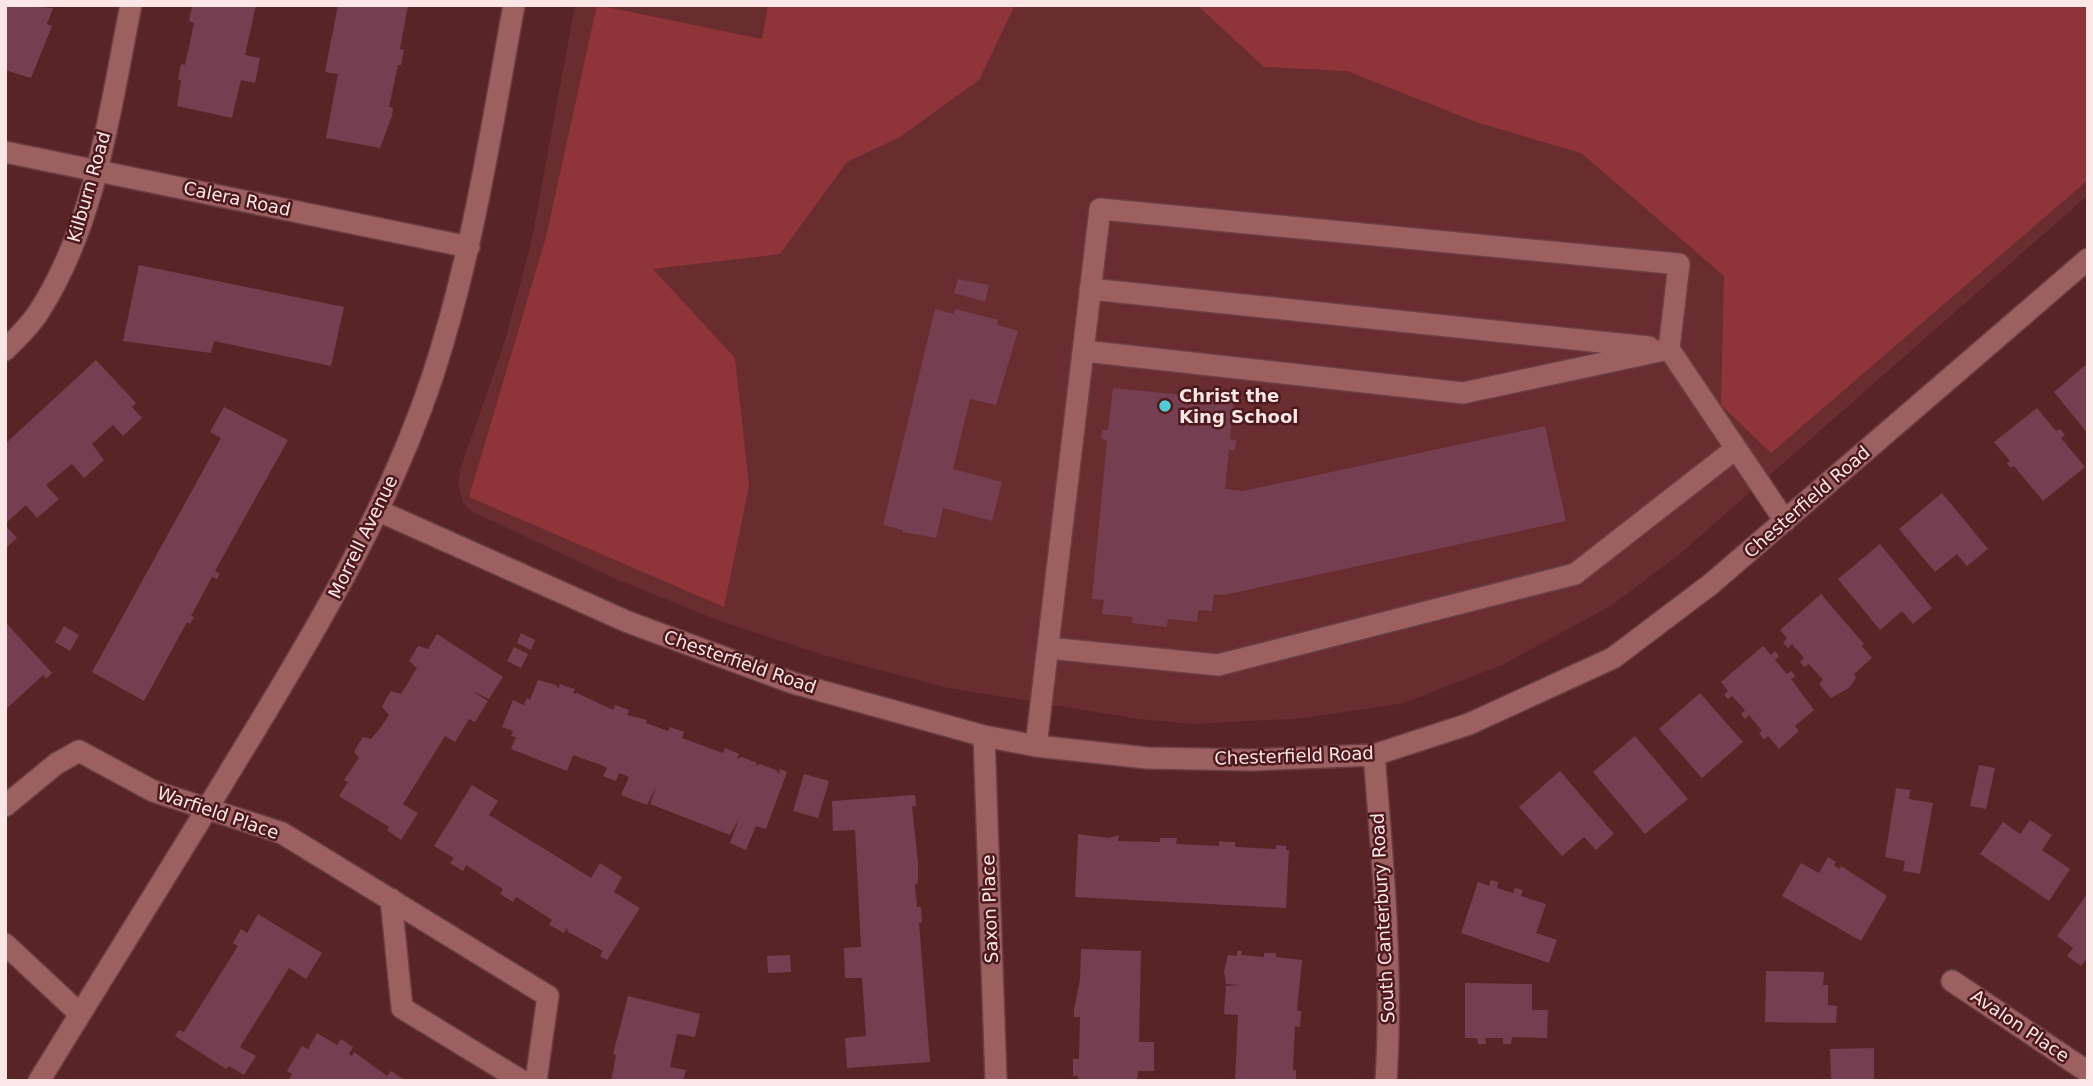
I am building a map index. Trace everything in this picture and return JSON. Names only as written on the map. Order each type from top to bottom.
[{"type":"street","name":"Kilburn Road","points":[[5,351],[39,313],[60,275],[97,170],[131,5]]},
{"type":"street","name":"Morrell Avenue","points":[[39,1081],[316,630],[379,511],[431,380],[469,247],[514,5]]},
{"type":"street","name":"Calera Road","points":[[5,152],[44,163],[97,170],[469,247]]},
{"type":"street","points":[[1036,746],[1100,209],[1679,264],[1669,349],[1734,450],[1785,521]]},
{"type":"street","name":"Chesterfield Road","points":[[379,511],[628,622],[793,682],[984,736],[1036,746],[1147,758],[1252,760],[1374,755],[1469,724],[1613,658],[1711,584],[2088,259]]},
{"type":"street","points":[[1090,289],[1669,349]]},
{"type":"street","points":[[1084,351],[1463,393],[1669,349]]},
{"type":"street","points":[[1048,648],[1218,665],[1575,574],[1734,450]]},
{"type":"street","name":"Saxon Place","points":[[984,736],[996,1081]]},
{"type":"street","name":"Warfield Place","points":[[5,806],[56,764],[79,751],[153,792],[282,833],[548,996],[536,1081]]},
{"type":"street","name":"South Canterbury Road","points":[[1374,755],[1385,889],[1390,1021],[1385,1081]]},
{"type":"street","points":[[391,899],[402,1008],[522,1081]]},
{"type":"street","points":[[5,944],[80,1014]]},
{"type":"street","name":"Avalon Place","points":[[1952,981],[2088,1072]]},
{"type":"shaded area","name":"Christ the King School","points":[[575,5],[2088,5],[2088,195],[1681,553],[1612,605],[1502,665],[1404,703],[1305,718],[1194,724],[1139,719],[948,688],[827,656],[720,621],[616,579],[473,512],[463,503],[458,482],[461,467],[504,344],[531,244]]},
{"type":"shaded area","points":[[597,5],[762,39],[768,5],[1015,5],[979,80],[900,137],[847,162],[780,254],[653,269],[735,358],[749,486],[724,607],[469,497],[546,237]]},
{"type":"shaded area","points":[[1197,5],[2088,5],[2088,180],[1771,453],[1721,405],[1724,276],[1581,153],[1476,122],[1347,71],[1264,67]]},
{"type":"building","points":[[5,5],[53,8],[47,24],[52,26],[31,78],[5,70]]},
{"type":"building","points":[[256,5],[245,55],[260,58],[255,83],[241,80],[232,118],[177,106],[181,64],[185,65],[194,23],[189,21],[192,7]]},
{"type":"building","points":[[338,5],[408,5],[400,49],[404,50],[389,107],[393,108],[392,116],[380,148],[326,138],[338,74],[325,72]]},
{"type":"building","points":[[139,265],[344,307],[331,366],[214,341],[211,353],[123,341]]},
{"type":"building","points":[[958,279],[989,285],[985,302],[954,293]]},
{"type":"building","points":[[935,309],[954,314],[955,309],[998,320],[997,325],[1018,331],[996,405],[970,399],[953,469],[1002,482],[992,521],[943,508],[936,538],[883,525]]},
{"type":"building","points":[[96,360],[136,403],[132,407],[142,418],[123,436],[113,425],[92,444],[104,460],[84,478],[72,464],[46,485],[59,499],[37,518],[26,505],[5,524],[5,444]]},
{"type":"building","points":[[2088,363],[2088,434],[2054,392]]},
{"type":"building","points":[[1113,388],[1234,400],[1230,439],[1236,440],[1235,450],[1229,450],[1225,489],[1243,491],[1545,426],[1566,521],[1224,595],[1214,594],[1212,611],[1198,610],[1197,622],[1168,619],[1167,627],[1132,623],[1133,617],[1102,614],[1104,600],[1092,599],[1107,440],[1101,439],[1102,430],[1108,430]]},
{"type":"building","points":[[224,407],[288,440],[215,571],[220,574],[217,579],[212,577],[191,616],[194,617],[190,624],[187,622],[144,701],[92,672],[221,438],[210,432]]},
{"type":"building","points":[[2037,408],[2056,431],[2060,429],[2065,435],[2061,438],[2085,467],[2043,501],[2014,466],[2011,468],[2007,463],[2010,461],[1994,442]]},
{"type":"building","points":[[1942,493],[1988,549],[1967,566],[1957,554],[1935,572],[1899,529]]},
{"type":"building","points":[[5,525],[17,538],[5,549]]},
{"type":"building","points":[[1880,544],[1932,608],[1913,624],[1902,611],[1880,630],[1838,579]]},
{"type":"building","points":[[1821,594],[1864,644],[1862,646],[1872,658],[1854,674],[1856,678],[1849,688],[1831,698],[1819,684],[1823,680],[1809,664],[1804,667],[1800,662],[1804,658],[1792,644],[1788,648],[1783,643],[1787,638],[1780,630]]},
{"type":"building","points":[[7,624],[52,673],[46,679],[43,675],[5,710]]},
{"type":"building","points":[[64,626],[79,635],[70,651],[55,642]]},
{"type":"building","points":[[521,633],[535,640],[531,650],[517,643]]},
{"type":"building","points":[[437,634],[503,677],[489,699],[472,691],[488,701],[475,722],[469,719],[455,742],[445,736],[403,804],[418,813],[401,840],[387,830],[389,827],[339,796],[348,782],[344,780],[359,758],[354,752],[359,743],[363,737],[371,739],[381,727],[389,715],[382,707],[386,699],[391,691],[401,694],[417,668],[409,661],[418,646],[428,649]]},
{"type":"building","points":[[1763,646],[1771,655],[1775,651],[1779,656],[1775,660],[1787,674],[1791,671],[1796,676],[1791,679],[1814,710],[1795,726],[1799,731],[1779,749],[1768,736],[1764,740],[1759,733],[1762,731],[1749,715],[1745,719],[1741,714],[1745,710],[1732,696],[1728,699],[1724,695],[1728,691],[1721,682]]},
{"type":"building","points":[[514,647],[528,654],[521,668],[507,661]]},
{"type":"building","points":[[538,680],[556,685],[558,689],[560,684],[575,689],[573,694],[577,693],[613,710],[615,705],[629,710],[627,715],[647,720],[646,723],[668,731],[670,727],[684,732],[682,738],[723,753],[725,748],[739,754],[737,759],[742,757],[757,763],[756,766],[760,764],[776,770],[779,774],[780,769],[787,772],[766,829],[756,826],[746,850],[730,843],[739,819],[730,835],[650,804],[656,787],[647,805],[621,795],[629,777],[619,773],[616,781],[603,776],[607,768],[601,765],[573,755],[567,771],[511,749],[516,737],[511,736],[513,731],[502,727],[513,700],[524,705],[527,698],[530,700]]},
{"type":"building","points":[[1700,693],[1743,742],[1702,778],[1659,729]]},
{"type":"building","points":[[1635,736],[1688,799],[1645,834],[1593,772]]},
{"type":"building","points":[[1979,765],[1995,768],[1986,809],[1970,806]]},
{"type":"building","points":[[1560,771],[1614,834],[1596,850],[1584,837],[1562,856],[1519,807]]},
{"type":"building","points":[[804,774],[829,781],[818,818],[793,811]]},
{"type":"building","points":[[472,785],[498,801],[489,815],[591,878],[600,863],[622,877],[614,892],[640,908],[607,960],[600,956],[603,951],[568,932],[567,928],[563,933],[549,925],[552,920],[516,897],[513,902],[500,894],[503,889],[466,865],[463,871],[450,863],[454,858],[434,846]]},
{"type":"building","points":[[1896,788],[1910,790],[1909,799],[1933,803],[1920,874],[1903,871],[1905,861],[1885,857]]},
{"type":"building","points":[[915,795],[916,806],[912,806],[918,884],[915,884],[917,907],[921,907],[922,922],[919,923],[930,1062],[847,1068],[845,1038],[866,1036],[862,978],[845,978],[844,948],[861,947],[855,830],[833,831],[832,801]]},
{"type":"building","points":[[2030,820],[2052,835],[2042,850],[2070,869],[2049,901],[1980,854],[2003,822],[2020,834]]},
{"type":"building","points":[[1078,834],[1108,838],[1119,835],[1118,841],[1160,842],[1160,838],[1177,838],[1176,844],[1219,846],[1219,841],[1235,842],[1235,847],[1276,849],[1276,845],[1286,846],[1286,850],[1289,850],[1286,908],[1075,897]]},
{"type":"building","points":[[1828,857],[1836,862],[1834,866],[1840,869],[1841,866],[1887,896],[1861,941],[1782,896],[1801,863],[1819,873]]},
{"type":"building","points":[[1491,880],[1498,882],[1497,888],[1513,893],[1515,888],[1523,890],[1521,896],[1546,904],[1536,933],[1557,940],[1549,963],[1461,933],[1478,882],[1489,886]]},
{"type":"building","points":[[2088,893],[2088,957],[2081,966],[2067,956],[2073,948],[2057,936]]},
{"type":"building","points":[[258,914],[322,953],[306,979],[289,968],[240,1047],[256,1056],[244,1075],[229,1066],[226,1069],[175,1036],[179,1030],[184,1032],[238,946],[233,943],[241,929],[247,933]]},
{"type":"building","points":[[1081,949],[1141,951],[1139,1042],[1154,1042],[1154,1071],[1138,1071],[1137,1081],[1078,1081],[1078,1076],[1073,1076],[1073,1059],[1079,1059],[1080,1017],[1074,1017],[1074,1009],[1080,980]]},
{"type":"building","points":[[1237,951],[1242,951],[1241,955],[1264,957],[1264,953],[1276,953],[1276,957],[1302,960],[1297,1011],[1301,1011],[1300,1027],[1295,1026],[1293,1070],[1296,1070],[1296,1081],[1235,1081],[1238,1015],[1224,1014],[1226,986],[1240,985],[1226,984],[1224,971],[1228,955],[1237,956]]},
{"type":"building","points":[[790,955],[791,972],[768,973],[767,956]]},
{"type":"building","points":[[1766,971],[1824,972],[1823,985],[1828,985],[1828,1005],[1837,1006],[1836,1023],[1765,1022]]},
{"type":"building","points":[[1465,983],[1532,984],[1532,1010],[1548,1010],[1547,1038],[1512,1037],[1511,1044],[1503,1044],[1503,1038],[1485,1038],[1486,1044],[1478,1044],[1477,1038],[1465,1038]]},
{"type":"building","points":[[628,996],[700,1014],[695,1037],[677,1034],[670,1067],[686,1070],[683,1081],[611,1081],[616,1055],[613,1054]]},
{"type":"building","points":[[317,1033],[337,1045],[341,1039],[353,1047],[349,1054],[352,1056],[354,1052],[387,1076],[391,1071],[403,1079],[288,1081],[292,1074],[287,1071],[302,1046],[308,1049]]},
{"type":"building","points":[[1874,1048],[1874,1081],[1831,1081],[1830,1049]]},
{"type":"place","name":"Christ the King School","points":[[1165,406]]}]
